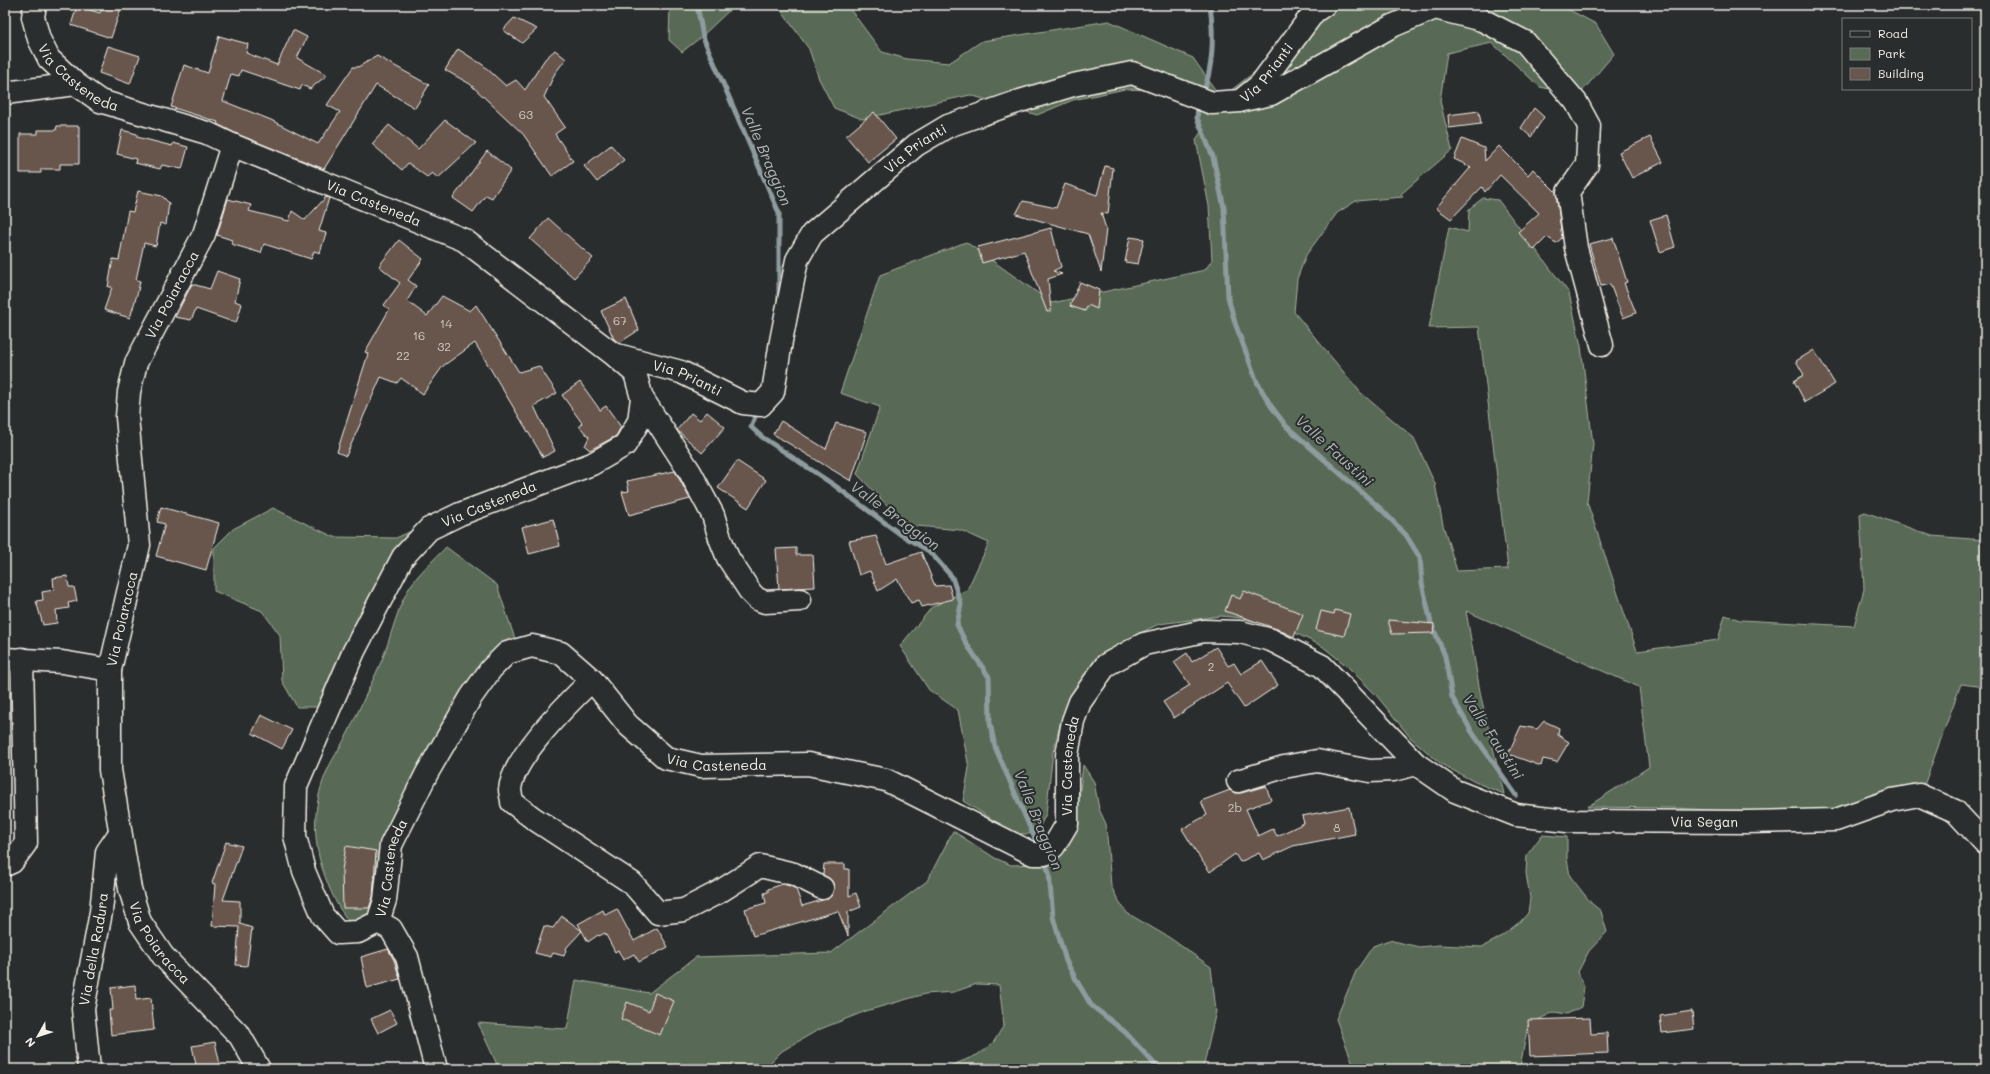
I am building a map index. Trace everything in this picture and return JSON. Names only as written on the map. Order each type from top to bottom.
[{"type":"street","name":"Via Casteneda","points":[[35,5],[33,17],[39,39],[49,59],[76,84],[100,101],[207,133],[232,145],[464,240],[613,354],[635,373],[642,398],[639,420],[625,445],[592,464],[460,514],[429,529],[403,557],[354,651],[296,786],[295,836],[304,871],[323,916],[338,932],[358,932],[378,922],[385,900],[391,845],[427,773],[471,697],[491,669],[507,653],[532,646],[561,653],[592,680],[628,726],[666,758],[701,766],[808,764],[886,780],[1033,854],[1045,854],[1054,846],[1067,824],[1067,755],[1073,721],[1080,702],[1106,665],[1144,644],[1204,631],[1240,632],[1271,640],[1322,666],[1416,764]]},
{"type":"street","name":"Via Prianti","points":[[613,354],[681,372],[742,403],[761,405],[773,392],[781,341],[797,260],[812,234],[916,145],[948,126],[1020,101],[1073,85],[1132,73],[1212,103],[1240,101],[1260,85],[1314,12],[1324,5]]},
{"type":"street","points":[[1240,101],[1271,94],[1392,26],[1435,8],[1482,20],[1525,42],[1576,102],[1589,126],[1587,165],[1568,192],[1576,248],[1602,345]]},
{"type":"street","points":[[5,93],[76,84]]},
{"type":"street","name":"Via Poiaracca","points":[[232,145],[204,234],[136,362],[129,392],[127,417],[139,545],[110,670],[110,770],[130,889],[140,922],[163,956],[240,1036],[259,1069]]},
{"type":"street","points":[[642,398],[690,472],[713,515],[728,558],[751,593],[757,599],[765,602],[800,600]]},
{"type":"street","points":[[5,865],[12,862],[26,843],[13,659],[62,662],[110,670]]},
{"type":"street","points":[[592,680],[568,703],[537,740],[516,770],[510,790],[512,802],[533,818],[632,883],[658,913],[684,910],[760,866],[794,874],[822,888]]},
{"type":"street","points":[[1238,781],[1284,767],[1317,761],[1370,771],[1393,770],[1416,764]]},
{"type":"street","name":"Via Segan","points":[[1416,764],[1455,791],[1516,815],[1567,821],[1746,822],[1836,820],[1892,800],[1919,795],[1955,811],[1985,843]]},
{"type":"street","name":"Via della Radura","points":[[89,1069],[83,1009],[101,912],[107,852],[120,833]]},
{"type":"street","points":[[378,922],[391,929],[407,957],[436,1069]]},
{"type":"green space","points":[[670,5],[735,5],[701,37],[682,52],[669,40]]},
{"type":"green space","points":[[777,5],[847,5],[882,52],[907,59],[949,63],[982,41],[1109,21],[1193,58],[1221,98],[1278,54],[1326,5],[1560,5],[1596,24],[1614,54],[1579,95],[1540,87],[1492,43],[1447,53],[1440,101],[1452,150],[1401,194],[1403,197],[1356,201],[1337,213],[1306,255],[1297,279],[1294,312],[1361,393],[1414,438],[1435,484],[1443,525],[1457,571],[1508,569],[1479,327],[1429,328],[1449,227],[1468,232],[1469,209],[1483,198],[1498,200],[1569,293],[1581,346],[1593,444],[1587,502],[1637,651],[1718,640],[1725,615],[1740,620],[1854,626],[1864,589],[1860,514],[1865,512],[1932,536],[1985,540],[1985,687],[1961,684],[1919,799],[1828,811],[1765,813],[1674,808],[1587,807],[1649,767],[1639,687],[1466,611],[1481,697],[1504,794],[1475,782],[1441,764],[1410,737],[1376,695],[1348,667],[1322,646],[1293,632],[1241,618],[1221,616],[1159,624],[1128,639],[1103,657],[1083,679],[1061,721],[1053,752],[1046,814],[1039,828],[1031,834],[1018,834],[1009,830],[963,801],[969,768],[958,710],[929,690],[900,646],[932,607],[967,590],[989,543],[960,530],[906,525],[857,474],[880,407],[840,393],[880,275],[966,242],[1052,303],[1205,270],[1212,260],[1209,206],[1196,140],[1202,130],[1197,118],[1197,104],[1152,90],[1125,89],[1073,100],[1037,115],[970,95],[862,119],[834,108],[819,79],[809,49]]},
{"type":"green space","points":[[273,508],[334,537],[396,538],[425,525],[396,553],[380,576],[326,707],[297,707],[282,681],[280,635],[262,611],[214,591],[214,548],[233,529]]},
{"type":"green space","points":[[446,547],[497,585],[517,645],[382,848],[375,875],[374,903],[371,917],[355,928],[338,905],[321,866],[316,839],[316,812],[321,786],[328,768],[348,733],[382,659],[399,609],[408,590],[421,573]]},
{"type":"green space","points":[[1083,765],[1094,782],[1099,809],[1106,824],[1111,886],[1117,898],[1127,913],[1170,938],[1211,967],[1216,1011],[1203,1069],[943,1069],[977,1055],[993,1043],[1004,1025],[999,985],[977,984],[954,992],[925,994],[866,1011],[818,1030],[782,1051],[764,1069],[499,1069],[478,1023],[567,1029],[576,980],[649,993],[696,957],[831,953],[927,881],[953,831],[995,858],[1011,865],[1038,864],[1076,822]]},
{"type":"green space","points":[[1542,835],[1567,837],[1567,859],[1570,876],[1591,903],[1601,911],[1607,932],[1589,951],[1578,972],[1584,987],[1581,1007],[1567,1014],[1554,1012],[1528,1025],[1520,1067],[1517,1069],[1355,1069],[1336,1019],[1356,971],[1373,946],[1389,940],[1419,947],[1439,945],[1482,947],[1499,938],[1521,921],[1528,913],[1530,898],[1526,873],[1527,855]]},
{"type":"building","points":[[107,5],[122,5],[111,38],[71,25],[77,6],[100,13],[101,10],[105,11]]},
{"type":"building","points":[[514,18],[537,29],[522,43],[503,30]]},
{"type":"building","points":[[293,30],[307,37],[297,58],[327,75],[310,89],[302,85],[300,90],[241,70],[239,76],[231,74],[223,101],[271,120],[318,144],[340,112],[327,105],[353,67],[358,67],[377,56],[429,85],[415,108],[376,85],[324,169],[237,134],[217,124],[218,122],[171,107],[184,65],[208,73],[219,36],[248,44],[246,53],[277,65]]},
{"type":"building","points":[[108,46],[140,56],[130,84],[99,73]]},
{"type":"building","points":[[458,49],[483,65],[506,86],[516,80],[525,90],[545,59],[555,50],[566,59],[555,73],[544,97],[565,127],[555,134],[573,161],[552,176],[523,134],[470,84],[445,70]]},
{"type":"building","points":[[1534,108],[1544,117],[1531,137],[1521,128]]},
{"type":"building","points":[[1479,111],[1481,124],[1449,128],[1448,115]]},
{"type":"building","points":[[874,112],[896,139],[868,162],[846,136]]},
{"type":"building","points":[[445,120],[476,143],[438,178],[432,173],[427,177],[408,163],[402,170],[372,144],[389,125],[418,149]]},
{"type":"building","points":[[57,126],[79,126],[79,164],[60,164],[60,169],[41,169],[41,173],[20,173],[20,134],[38,134],[38,130],[56,130]]},
{"type":"building","points":[[122,130],[137,134],[137,137],[172,146],[173,143],[188,147],[182,169],[162,165],[160,169],[135,163],[136,159],[117,154]]},
{"type":"building","points":[[1650,137],[1663,162],[1632,178],[1619,152]]},
{"type":"building","points":[[1462,139],[1484,148],[1485,161],[1499,146],[1528,175],[1533,169],[1556,192],[1562,238],[1556,243],[1547,237],[1534,250],[1518,232],[1539,213],[1500,175],[1485,192],[1482,187],[1451,219],[1436,208],[1471,167],[1454,159]]},
{"type":"building","points":[[611,145],[624,160],[597,182],[584,166]]},
{"type":"building","points":[[487,151],[511,170],[492,198],[486,195],[473,212],[453,198]]},
{"type":"building","points":[[1105,166],[1113,168],[1108,214],[1101,213],[1106,229],[1101,272],[1088,234],[1016,214],[1023,201],[1056,208],[1065,184],[1097,195]]},
{"type":"building","points":[[138,191],[162,196],[169,203],[166,225],[160,223],[156,246],[144,243],[136,280],[140,281],[130,318],[104,310],[112,287],[108,287],[113,259],[119,260],[128,211],[133,212]]},
{"type":"building","points":[[326,197],[329,198],[319,231],[326,233],[320,253],[314,251],[311,259],[264,244],[261,253],[231,244],[232,240],[217,235],[228,199],[251,205],[249,211],[289,221],[292,211],[305,220]]},
{"type":"building","points":[[1666,215],[1675,247],[1660,252],[1650,220]]},
{"type":"building","points":[[548,218],[593,258],[574,278],[530,239]]},
{"type":"building","points":[[1051,228],[1061,267],[1053,271],[1062,274],[1048,279],[1051,311],[1047,312],[1024,251],[982,263],[978,247]]},
{"type":"building","points":[[1130,237],[1144,239],[1138,264],[1125,262]]},
{"type":"building","points":[[1613,238],[1627,282],[1624,283],[1636,313],[1623,318],[1610,284],[1601,286],[1589,244]]},
{"type":"building","points":[[399,240],[423,259],[408,280],[416,286],[407,301],[427,316],[442,296],[470,311],[476,305],[519,372],[539,366],[557,393],[534,406],[555,451],[543,457],[475,343],[443,366],[423,394],[401,378],[397,383],[381,377],[346,456],[337,452],[368,354],[365,352],[389,310],[384,305],[400,283],[379,266]]},
{"type":"building","points":[[217,271],[240,279],[235,301],[242,304],[236,323],[196,309],[191,320],[175,317],[192,284],[210,289]]},
{"type":"building","points":[[1080,282],[1099,290],[1097,309],[1088,305],[1085,311],[1070,306]]},
{"type":"building","points":[[626,299],[639,330],[619,343],[614,339],[601,311]]},
{"type":"building","points":[[1814,350],[1835,384],[1805,402],[1794,381],[1804,375],[1796,361]]},
{"type":"building","points":[[580,382],[600,410],[606,406],[621,427],[616,436],[590,450],[585,446],[589,437],[579,426],[582,423],[562,395]]},
{"type":"building","points":[[707,412],[725,427],[702,453],[677,430],[691,413],[700,420]]},
{"type":"building","points":[[781,421],[826,449],[836,423],[867,432],[851,481],[773,434]]},
{"type":"building","points":[[737,461],[766,480],[748,508],[718,488]]},
{"type":"building","points":[[675,471],[690,499],[629,515],[622,492],[629,491],[627,481]]},
{"type":"building","points":[[161,507],[219,523],[206,570],[156,556],[165,524],[157,522]]},
{"type":"building","points":[[553,519],[560,546],[529,554],[522,527]]},
{"type":"building","points":[[876,536],[886,564],[921,552],[935,586],[949,585],[953,599],[922,607],[919,600],[911,603],[897,579],[878,591],[870,571],[859,575],[849,541]]},
{"type":"building","points":[[796,548],[796,555],[813,555],[815,587],[779,589],[776,549]]},
{"type":"building","points":[[67,576],[69,587],[74,587],[77,601],[68,603],[69,608],[56,610],[57,623],[43,625],[36,601],[43,600],[42,592],[54,590],[53,578]]},
{"type":"building","points":[[1244,591],[1303,614],[1294,637],[1277,629],[1225,611],[1231,595],[1240,599]]},
{"type":"building","points":[[1335,610],[1350,614],[1344,636],[1316,630],[1321,611],[1334,614]]},
{"type":"building","points":[[1388,620],[1434,624],[1433,633],[1392,634]]},
{"type":"building","points":[[1216,647],[1228,666],[1234,663],[1241,674],[1262,661],[1278,685],[1244,708],[1227,683],[1174,718],[1163,702],[1190,685],[1174,662],[1187,653],[1192,662]]},
{"type":"building","points":[[261,715],[292,730],[282,749],[252,733]]},
{"type":"building","points":[[1544,721],[1559,728],[1558,735],[1569,742],[1557,762],[1543,759],[1541,766],[1508,754],[1521,726],[1537,729]]},
{"type":"building","points":[[1266,786],[1271,800],[1246,809],[1258,836],[1273,829],[1277,836],[1304,823],[1302,816],[1349,807],[1355,834],[1293,846],[1263,860],[1259,853],[1240,862],[1235,854],[1210,872],[1182,829],[1207,815],[1201,801],[1230,790],[1235,793],[1241,793]]},
{"type":"building","points":[[226,842],[242,846],[223,900],[240,901],[240,924],[252,928],[247,966],[236,965],[239,927],[212,926],[215,884],[212,883]]},
{"type":"building","points":[[346,846],[376,851],[373,897],[369,908],[343,908],[342,870]]},
{"type":"building","points":[[824,864],[845,864],[845,869],[849,869],[849,896],[856,893],[861,907],[848,912],[848,936],[838,911],[753,936],[745,909],[766,903],[764,893],[768,892],[768,889],[783,884],[796,889],[802,906],[829,898],[833,893],[834,887],[832,881],[823,875]]},
{"type":"building","points":[[617,909],[634,941],[657,928],[668,947],[639,962],[634,954],[623,960],[618,950],[615,952],[605,933],[599,936],[598,935],[588,942],[578,924],[603,910],[605,915]]},
{"type":"building","points":[[562,916],[582,931],[567,947],[564,956],[553,953],[551,957],[535,953],[544,926],[553,928]]},
{"type":"building","points":[[388,949],[394,960],[400,979],[367,988],[361,957]]},
{"type":"building","points":[[135,985],[136,1000],[151,998],[154,1030],[111,1035],[109,1010],[113,1010],[111,988]]},
{"type":"building","points":[[655,993],[674,1001],[660,1035],[621,1019],[627,1002],[649,1011]]},
{"type":"building","points":[[390,1010],[397,1023],[378,1033],[371,1019]]},
{"type":"building","points":[[1692,1011],[1694,1029],[1662,1033],[1660,1016]]},
{"type":"building","points":[[1590,1018],[1591,1034],[1607,1033],[1608,1053],[1530,1056],[1528,1020]]},
{"type":"building","points":[[215,1042],[221,1069],[197,1069],[192,1046]]},
{"type":"waterway","name":"Valle Braggion","points":[[700,5],[698,10],[703,37],[779,213],[779,300]]},
{"type":"waterway","name":"Valle Faustini","points":[[1203,93],[1207,82],[1212,50],[1210,5]]},
{"type":"waterway","name":"Valle Faustini","points":[[1198,105],[1197,118],[1213,157],[1224,208],[1228,297],[1235,323],[1257,382],[1271,406],[1286,426],[1382,510],[1406,535],[1420,558],[1422,583],[1431,623],[1445,656],[1452,697],[1472,732],[1516,795]]},
{"type":"waterway","name":"Valle Braggion","points":[[758,409],[751,427],[762,437],[834,485],[900,534],[929,551],[952,577],[961,604],[957,625],[966,643],[989,677],[990,723],[995,747],[1039,848]]},
{"type":"waterway","name":"Valle Braggion","points":[[1044,859],[1049,873],[1053,917],[1066,961],[1078,983],[1091,1005],[1125,1032],[1159,1069]]}]
